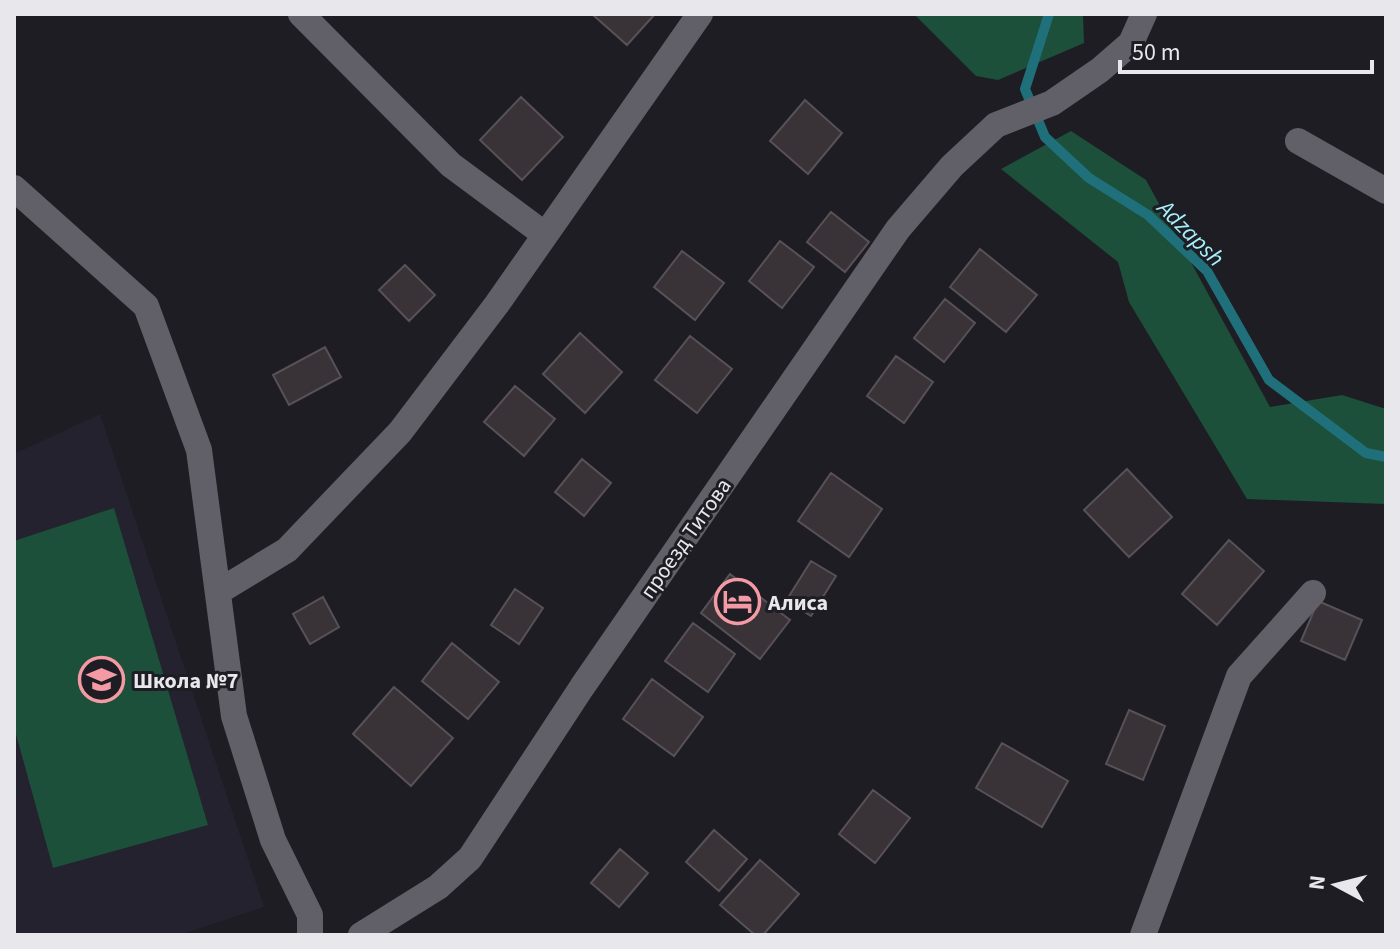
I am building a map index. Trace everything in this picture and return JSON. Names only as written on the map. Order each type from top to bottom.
[{"type":"street","points":[[301,14],[451,165],[544,234]]},
{"type":"street","points":[[218,592],[287,550],[400,432],[497,304],[700,14]]},
{"type":"street","name":"проезд Титова","points":[[361,935],[438,887],[470,858],[582,687],[898,229],[952,166],[996,125],[1052,103],[1100,70],[1131,43],[1144,14]]},
{"type":"street","points":[[1298,141],[1386,191]]},
{"type":"street","points":[[14,188],[146,306],[199,450],[234,716],[273,840],[310,915],[310,935]]},
{"type":"street","points":[[1143,935],[1239,676],[1313,593]]},
{"type":"shaded area","name":"Школа №7","points":[[100,414],[264,907],[180,935],[14,935],[14,454]]},
{"type":"green space","points":[[914,14],[1083,14],[1084,43],[998,80],[976,76]]},
{"type":"green space","points":[[1071,131],[1146,180],[1270,407],[1342,395],[1386,409],[1386,504],[1247,499],[1129,302],[1118,262],[1001,169]]},
{"type":"green space","points":[[114,508],[208,825],[53,868],[14,727],[14,541]]},
{"type":"building","points":[[592,14],[655,14],[627,45]]},
{"type":"building","points":[[521,97],[563,137],[522,180],[480,140]]},
{"type":"building","points":[[805,100],[842,133],[808,174],[770,141]]},
{"type":"building","points":[[831,212],[869,242],[845,272],[807,242]]},
{"type":"building","points":[[780,241],[814,267],[782,308],[749,281]]},
{"type":"building","points":[[980,249],[1037,295],[1006,332],[950,287]]},
{"type":"building","points":[[682,251],[724,283],[695,320],[654,287]]},
{"type":"building","points":[[405,265],[435,295],[409,321],[379,290]]},
{"type":"building","points":[[945,299],[975,323],[944,362],[914,338]]},
{"type":"building","points":[[580,333],[622,372],[585,413],[543,374]]},
{"type":"building","points":[[690,336],[732,369],[697,413],[655,380]]},
{"type":"building","points":[[325,347],[341,377],[289,405],[273,375]]},
{"type":"building","points":[[896,356],[933,382],[904,423],[867,396]]},
{"type":"building","points":[[515,386],[555,419],[524,456],[484,422]]},
{"type":"building","points":[[582,459],[611,483],[584,516],[555,492]]},
{"type":"building","points":[[1127,469],[1172,517],[1129,557],[1084,510]]},
{"type":"building","points":[[831,473],[882,509],[849,557],[798,521]]},
{"type":"building","points":[[1229,540],[1264,571],[1217,625],[1182,594]]},
{"type":"building","points":[[811,561],[836,576],[811,616],[786,601]]},
{"type":"building","points":[[730,574],[790,620],[760,659],[701,613]]},
{"type":"building","points":[[515,589],[543,608],[519,644],[491,625]]},
{"type":"building","points":[[323,597],[339,627],[310,644],[293,614]]},
{"type":"building","points":[[1318,601],[1362,620],[1345,660],[1301,641]]},
{"type":"building","points":[[693,623],[735,654],[708,692],[665,661]]},
{"type":"building","points":[[452,643],[499,682],[468,719],[422,681]]},
{"type":"building","points":[[652,679],[703,717],[674,756],[623,719]]},
{"type":"building","points":[[394,687],[453,738],[411,786],[353,734]]},
{"type":"building","points":[[1129,710],[1165,726],[1143,780],[1106,764]]},
{"type":"building","points":[[1002,743],[1068,781],[1042,827],[976,788]]},
{"type":"building","points":[[873,790],[910,818],[875,863],[839,834]]},
{"type":"building","points":[[714,830],[747,859],[719,891],[686,862]]},
{"type":"building","points":[[620,849],[648,873],[619,907],[591,883]]},
{"type":"building","points":[[760,860],[799,894],[763,935],[755,935],[720,905]]},
{"type":"waterway","name":"Adzapsh","points":[[1049,14],[1025,89],[1045,137],[1089,178],[1148,215],[1207,271],[1269,380],[1366,453],[1386,457]]},
{"type":"place","name":"Алиса","points":[[737,602]]},
{"type":"place","name":"Школа №7","points":[[102,680]]}]
